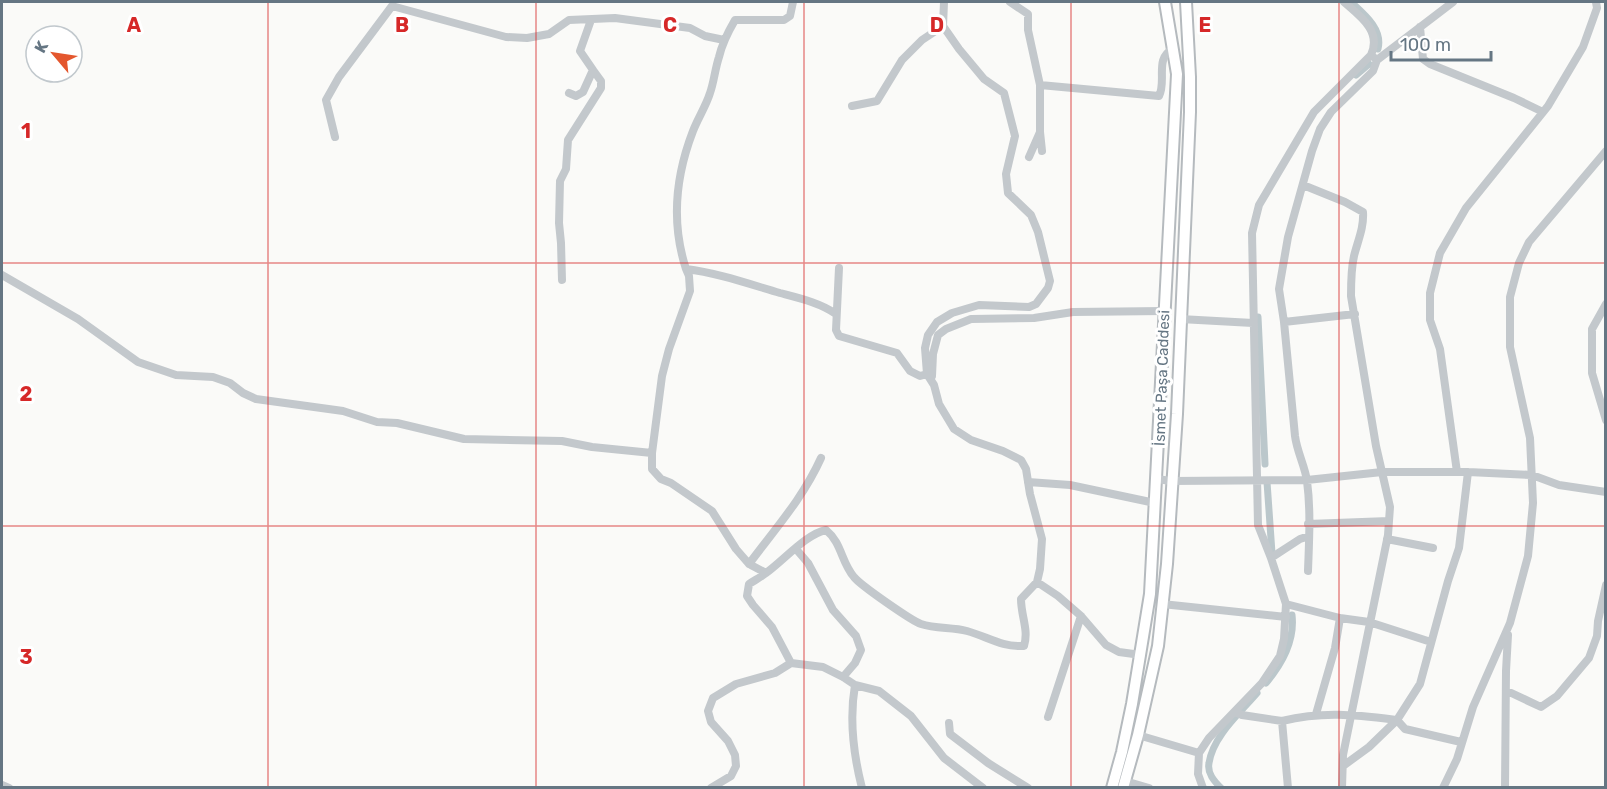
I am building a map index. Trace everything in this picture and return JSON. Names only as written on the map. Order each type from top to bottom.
[{"type":"main road","name":"İsmet Paşa Caddesi","points":[[1112,788],[1122,752],[1141,656],[1150,594],[1177,74],[1166,2]]},
{"type":"main road","points":[[1124,784],[1138,735],[1158,646],[1167,564],[1177,414],[1190,112],[1186,2]]},
{"type":"street","points":[[766,573],[749,564],[726,535],[712,511],[671,483],[661,479],[652,469],[652,453],[662,376],[690,291],[689,276],[679,249],[676,199],[681,164],[710,93],[724,40],[735,20],[784,20],[790,16],[793,2]]},
{"type":"street","points":[[934,385],[927,374],[925,348],[928,334],[937,322],[952,313],[979,305],[1029,308],[1036,304],[1048,288],[1050,281],[1038,232],[1031,214],[1008,193],[1006,174],[1015,136],[1004,93],[984,79],[959,50],[943,26],[944,2]]},
{"type":"street","points":[[1010,2],[1028,14],[1028,30],[1040,85],[1042,151]]},
{"type":"street","points":[[1308,571],[1307,480],[1295,436],[1279,289],[1288,237],[1320,129],[1331,112],[1372,71],[1375,37],[1367,22],[1344,2]]},
{"type":"street","points":[[1203,788],[1198,774],[1200,753],[1209,738],[1238,713],[1262,683],[1280,656],[1284,639],[1286,604],[1258,525],[1252,233],[1260,205],[1314,112],[1374,58],[1453,2]]},
{"type":"street","points":[[1457,472],[1440,349],[1430,320],[1430,293],[1440,254],[1467,208],[1543,112],[1583,47],[1597,8],[1596,2]]},
{"type":"street","points":[[335,137],[326,100],[344,70],[392,6],[506,37],[527,38],[549,33],[569,20],[615,18],[690,28],[705,36],[724,40]]},
{"type":"street","points":[[562,279],[559,223],[560,181],[566,169],[568,140],[601,88],[601,81],[580,51],[591,20]]},
{"type":"street","points":[[852,106],[878,101],[902,60],[922,40],[943,26]]},
{"type":"street","points":[[1420,27],[1423,59],[1430,64],[1543,112]]},
{"type":"street","points":[[1040,85],[1159,96],[1163,83],[1163,58],[1166,52],[1173,49]]},
{"type":"street","points":[[569,93],[576,96],[583,92],[593,70]]},
{"type":"street","points":[[1029,157],[1040,132]]},
{"type":"street","points":[[1443,788],[1457,759],[1473,707],[1510,623],[1528,556],[1533,503],[1530,438],[1510,347],[1510,297],[1519,263],[1530,242],[1605,151]]},
{"type":"street","points":[[1303,184],[1363,212],[1364,224],[1354,255],[1351,274],[1351,296],[1366,390],[1390,507],[1387,539],[1350,715],[1342,766],[1342,788]]},
{"type":"street","points":[[839,268],[836,330],[839,336],[897,353],[910,371],[920,376],[927,374]]},
{"type":"street","points":[[686,269],[789,295],[829,309],[836,314]]},
{"type":"street","points":[[2,275],[78,319],[138,362],[176,375],[191,374],[213,377],[230,383],[256,399],[343,411],[377,422],[398,423],[464,439],[562,441],[592,447],[652,453]]},
{"type":"street","points":[[1605,304],[1592,329],[1592,373],[1605,420]]},
{"type":"street","points":[[791,663],[772,627],[747,596],[749,584],[819,532],[826,531],[835,537],[855,579],[919,624],[966,631],[993,642],[1024,646],[1027,634],[1021,610],[1021,599],[1037,582],[1042,539],[1026,469],[1021,460],[1003,451],[970,440],[954,429],[939,404],[934,385],[933,354],[938,335],[970,319],[1034,318],[1073,312],[1164,311]]},
{"type":"street","points":[[1284,322],[1355,314]]},
{"type":"street","points":[[1180,319],[1253,323]]},
{"type":"street","points":[[749,564],[792,510],[811,481],[821,458]]},
{"type":"street","points":[[1157,478],[1171,481],[1307,480],[1382,472],[1468,472],[1532,475],[1559,484],[1605,492]]},
{"type":"street","points":[[1342,766],[1369,747],[1397,720],[1420,684],[1459,548],[1468,472]]},
{"type":"street","points":[[1028,482],[1070,485],[1155,503]]},
{"type":"street","points":[[1308,524],[1389,520]]},
{"type":"street","points":[[1271,558],[1300,539],[1309,536]]},
{"type":"street","points":[[1387,539],[1433,549]]},
{"type":"street","points":[[796,549],[808,563],[833,610],[856,636],[861,650],[855,663],[843,676]]},
{"type":"street","points":[[1037,582],[1081,616],[1106,645],[1119,652],[1141,656]]},
{"type":"street","points":[[1507,691],[1541,707],[1557,696],[1589,658],[1597,636],[1605,585]]},
{"type":"street","points":[[1162,604],[1286,617]]},
{"type":"street","points":[[1286,604],[1340,618],[1369,622],[1431,642]]},
{"type":"street","points":[[1048,717],[1081,616]]},
{"type":"street","points":[[1316,714],[1335,648],[1340,618]]},
{"type":"street","points":[[1505,788],[1506,671],[1510,623]]},
{"type":"street","points":[[711,788],[731,776],[736,766],[735,755],[728,741],[711,722],[708,711],[713,698],[736,684],[775,674],[791,663],[824,667],[855,685],[879,691],[911,716],[944,758],[983,788]]},
{"type":"street","points":[[855,685],[852,737],[861,788]]},
{"type":"street","points":[[1238,713],[1282,721],[1316,714],[1397,720],[1405,729],[1461,742]]},
{"type":"street","points":[[1282,721],[1288,788]]},
{"type":"street","points":[[949,723],[950,734],[988,763],[1028,788]]},
{"type":"street","points":[[1138,735],[1200,753]]},
{"type":"street","points":[[1124,784],[1149,788]]},
{"type":"street","points":[[2,785],[9,788]]},
{"type":"waterway","points":[[1351,2],[1371,22],[1378,35],[1378,49]]},
{"type":"waterway","points":[[1356,75],[1369,64]]},
{"type":"waterway","points":[[1258,317],[1265,464]]},
{"type":"waterway","points":[[1267,482],[1272,553]]},
{"type":"waterway","points":[[1266,683],[1286,651],[1291,634],[1292,615]]},
{"type":"waterway","points":[[1221,788],[1209,770],[1212,753],[1221,734],[1257,693]]}]
